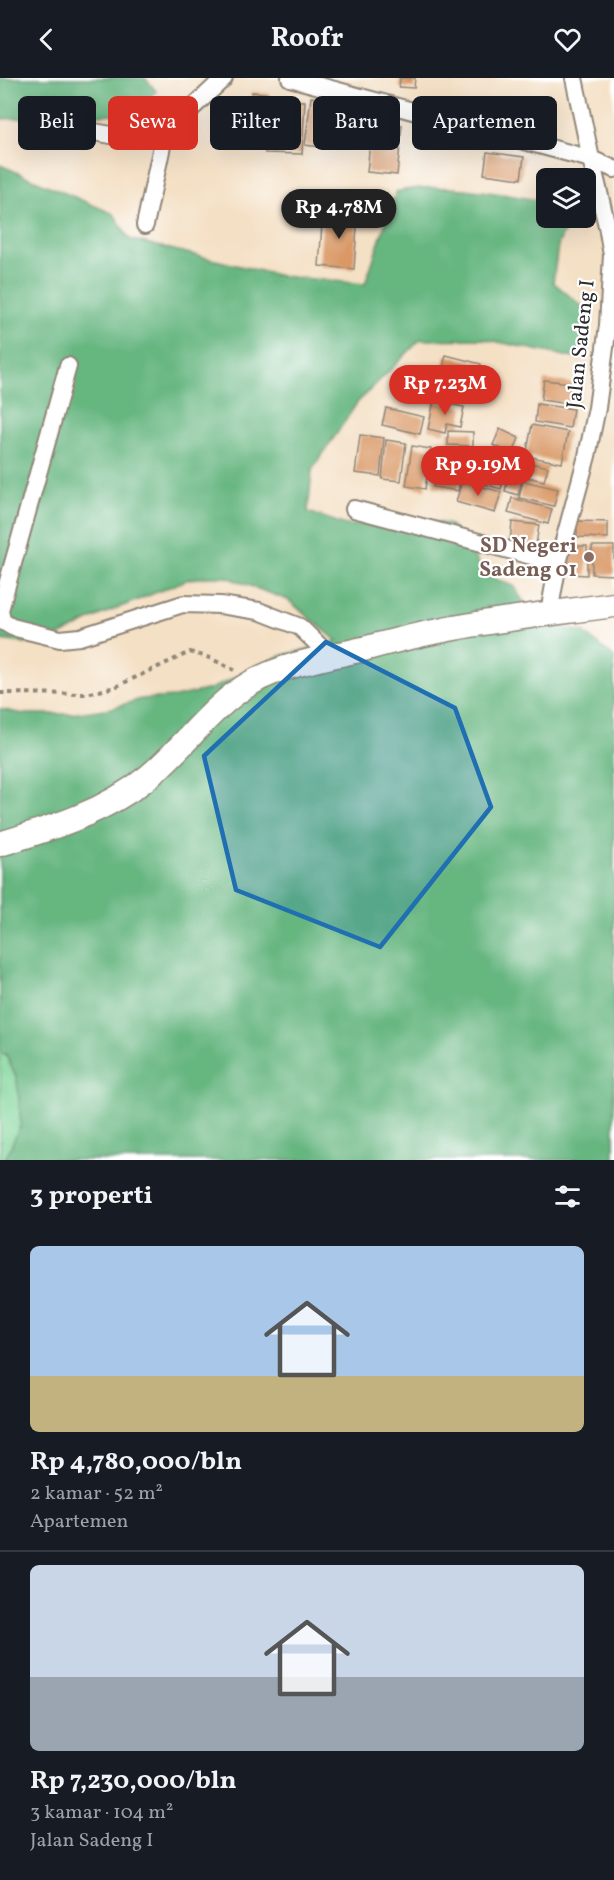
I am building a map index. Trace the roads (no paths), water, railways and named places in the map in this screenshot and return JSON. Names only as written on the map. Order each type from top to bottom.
[{"type":"main road","points":[[0,844],[57,826],[112,802],[148,777],[232,696],[252,682],[278,671],[330,656],[439,631],[614,605]]},
{"type":"street","points":[[198,103],[224,78]]},
{"type":"street","points":[[291,78],[591,159],[614,169]]},
{"type":"street","name":"Jalan Sadeng I","points":[[549,613],[558,563],[587,456],[597,408],[608,325],[613,256],[574,78]]},
{"type":"street","points":[[145,225],[161,150]]},
{"type":"street","points":[[68,366],[0,610],[2,621],[12,627],[60,639],[80,637],[183,604],[220,605],[259,611],[300,627],[330,656]]},
{"type":"street","points":[[354,509],[558,563]]},
{"type":"place","name":"SD Negeri Sadeng 01","points":[[589,557]]}]
